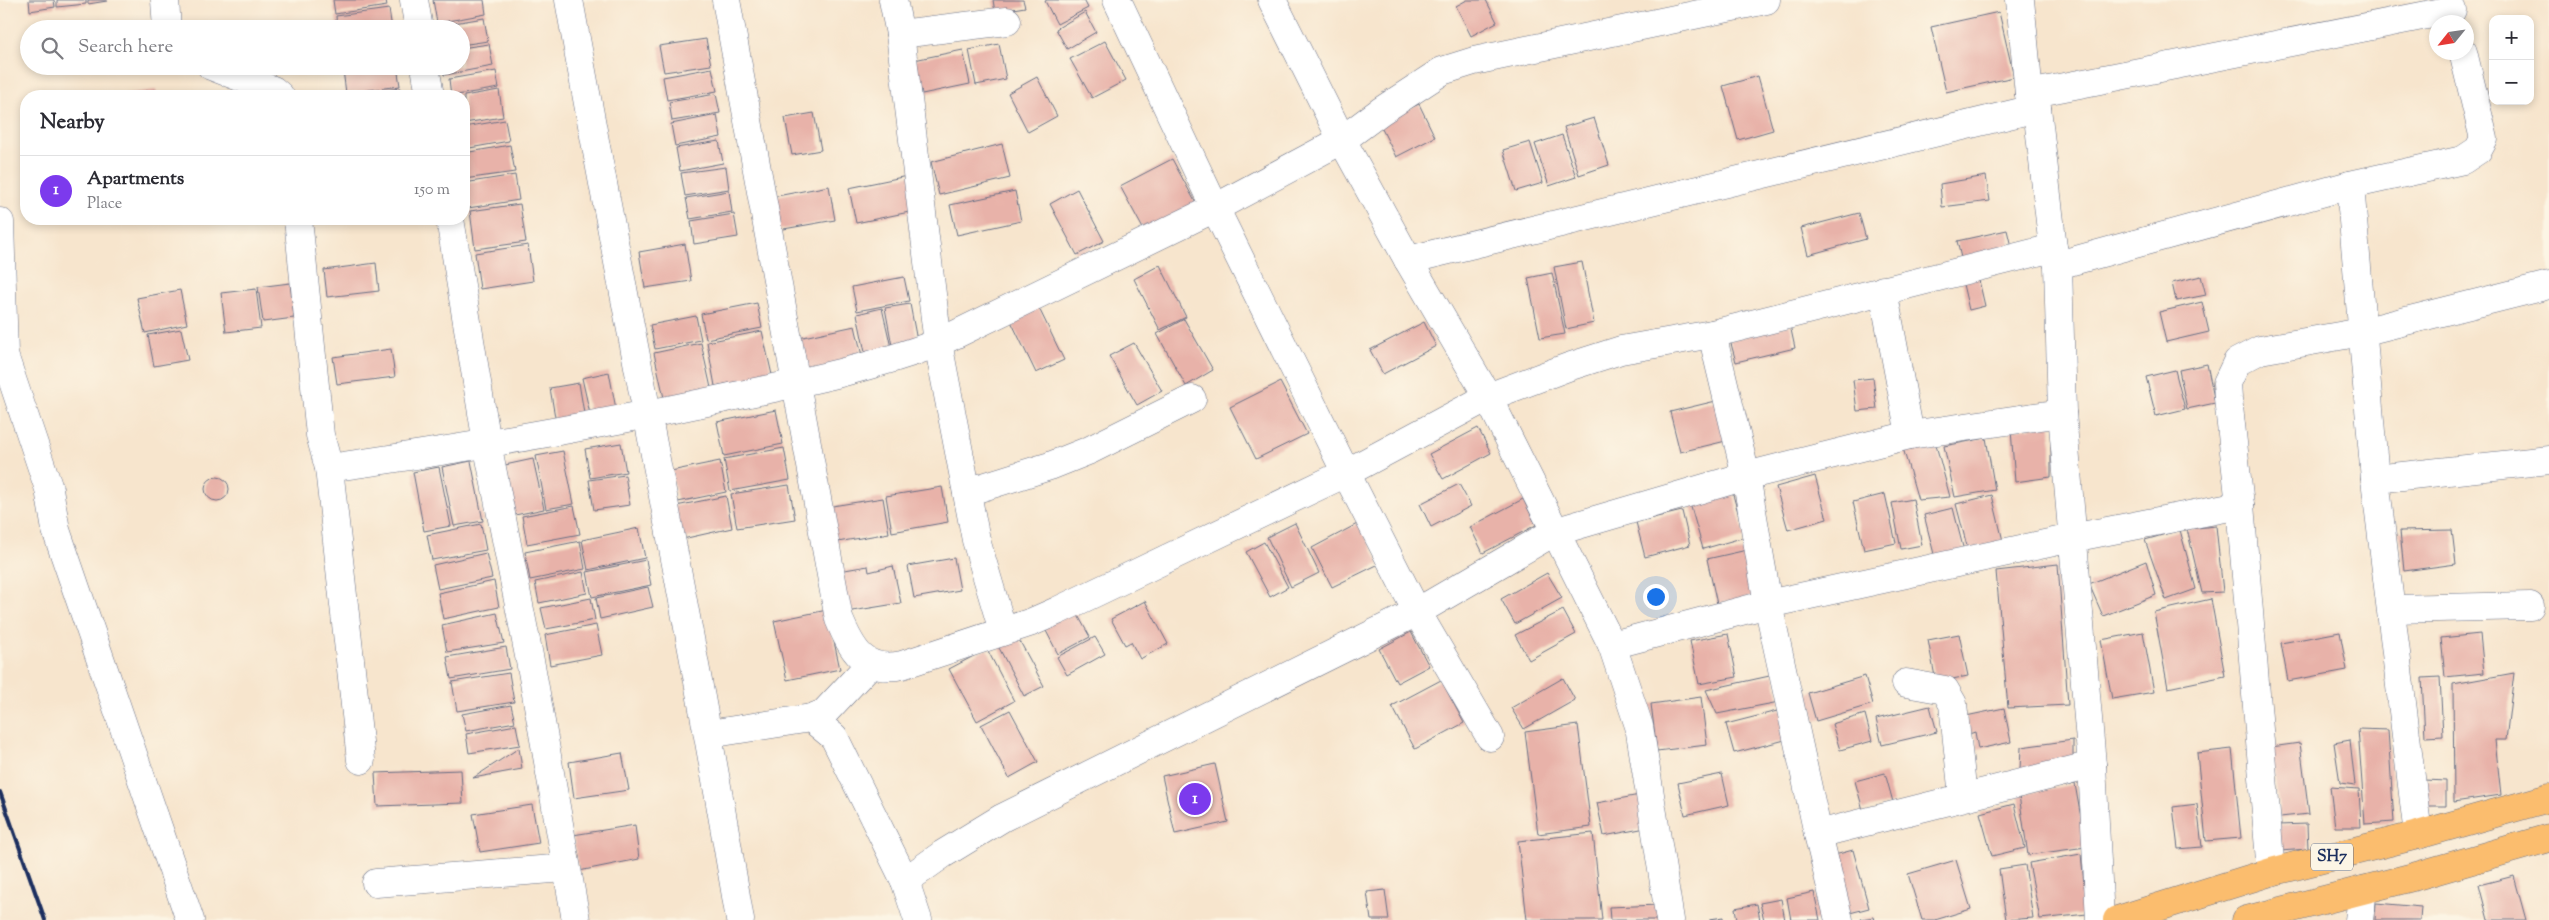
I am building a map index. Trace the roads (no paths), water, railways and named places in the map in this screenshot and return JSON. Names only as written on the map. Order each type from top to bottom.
[{"type":"main road","name":"SH7","points":[[2117,920],[2271,872],[2418,836],[2549,798]]},
{"type":"main road","name":"SH7","points":[[2246,920],[2363,890],[2549,838]]},
{"type":"street","points":[[165,0],[167,20]]},
{"type":"street","points":[[414,0],[417,20]]},
{"type":"street","points":[[569,0],[646,415],[709,734],[740,920]]},
{"type":"street","points":[[726,0],[839,619],[846,636],[858,653],[870,664],[885,669],[1032,622],[1346,473],[1488,397],[1568,367],[1621,350],[1712,334],[1883,290],[2056,257],[2350,185],[2463,160],[2478,150],[2484,139],[2465,60]]},
{"type":"street","points":[[893,0],[900,34],[938,343],[976,540],[1003,631]]},
{"type":"street","points":[[1117,0],[1215,208],[1346,473],[1417,612],[1490,737]]},
{"type":"street","points":[[1272,0],[1342,140],[1408,260],[1488,397],[1612,645],[1638,726],[1670,920]]},
{"type":"street","points":[[329,468],[646,415],[894,360],[938,343],[1215,208],[1342,140],[1381,111],[1442,71],[1474,61],[1766,0]]},
{"type":"street","points":[[2020,0],[2056,257],[2062,413],[2092,765],[2100,920]]},
{"type":"street","points":[[1408,260],[2033,101],[2453,11]]},
{"type":"street","points":[[900,34],[1007,21]]},
{"type":"street","points":[[235,75],[274,90]]},
{"type":"street","points":[[426,75],[429,90]]},
{"type":"street","points":[[2350,185],[2375,479],[2418,836]]},
{"type":"street","points":[[0,222],[4,355],[49,489],[56,530],[190,920]]},
{"type":"street","points":[[299,225],[320,435],[329,468],[361,760]]},
{"type":"street","points":[[451,225],[487,442],[532,671],[565,868],[576,920]]},
{"type":"street","points":[[2271,872],[2240,506],[2227,383],[2237,362],[2260,350],[2362,332],[2549,285]]},
{"type":"street","points":[[1883,290],[1910,436]]},
{"type":"street","points":[[1712,334],[1746,476],[1768,604],[1818,834],[1839,920]]},
{"type":"street","points":[[967,492],[1050,466],[1090,450],[1192,399]]},
{"type":"street","points":[[906,881],[943,854],[1002,818],[1417,612],[1554,532],[1746,476],[1910,436],[2062,413]]},
{"type":"street","points":[[2375,479],[2549,460]]},
{"type":"street","points":[[1612,645],[1768,604],[2072,538],[2240,506]]},
{"type":"street","points":[[2392,609],[2530,606]]},
{"type":"street","points":[[709,734],[811,718],[824,713],[870,664]]},
{"type":"street","points":[[1906,683],[1945,690],[1953,704],[1963,796]]},
{"type":"street","points":[[811,718],[834,737],[906,881],[918,920]]},
{"type":"street","points":[[1818,834],[2092,765]]},
{"type":"street","points":[[376,883],[565,868]]},
{"type":"street","points":[[2359,920],[2363,890]]},
{"type":"railway","points":[[0,792],[45,920]]},
{"type":"place","name":"Apartments","points":[[1195,799]]}]
